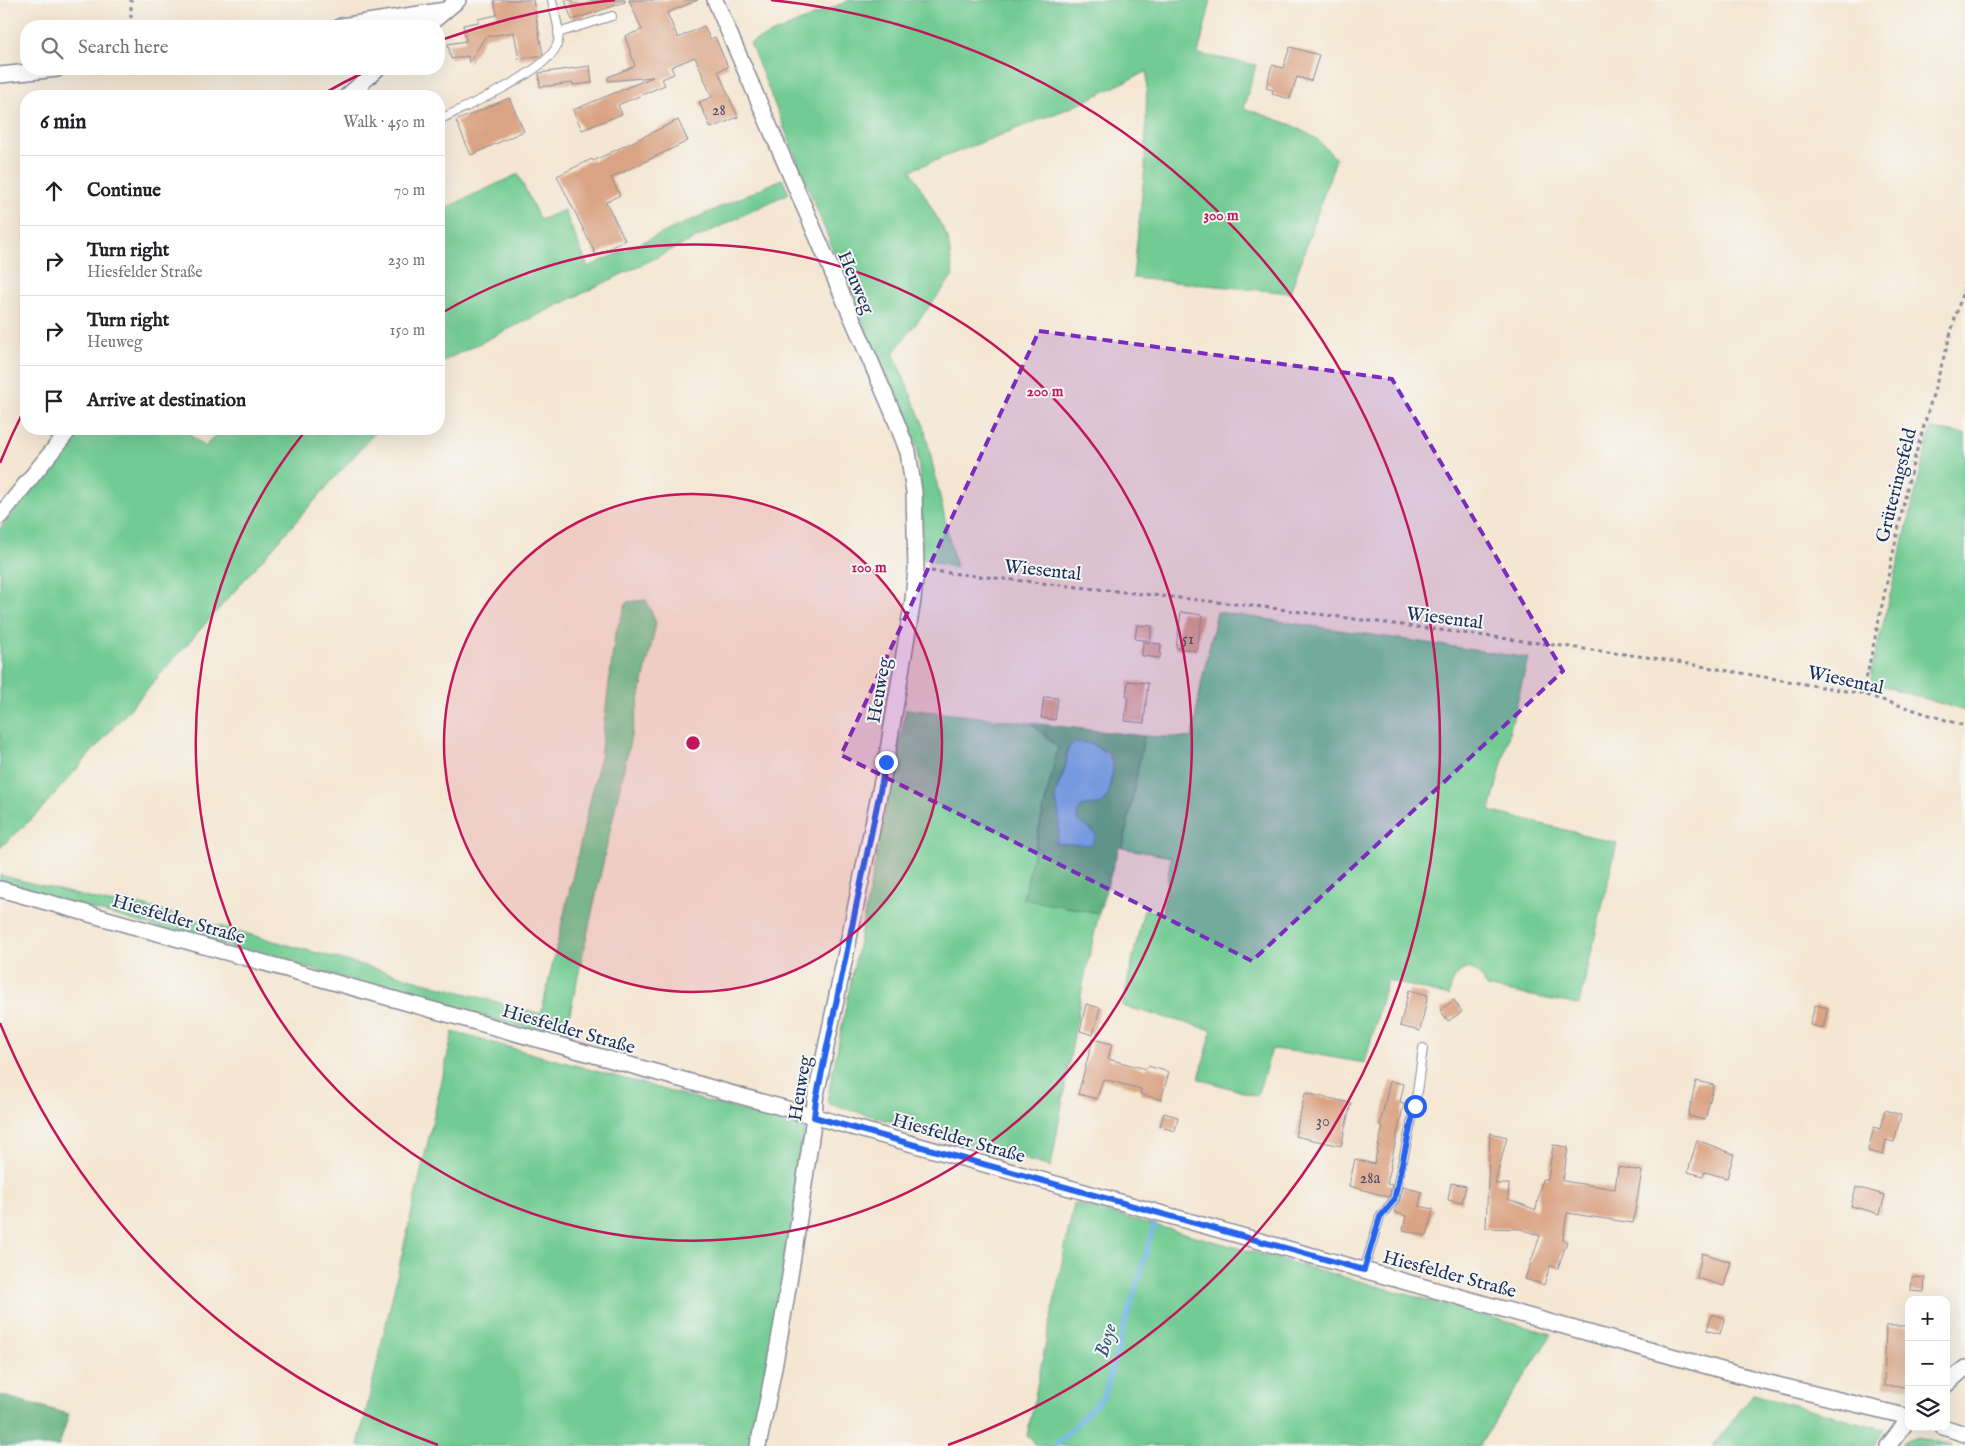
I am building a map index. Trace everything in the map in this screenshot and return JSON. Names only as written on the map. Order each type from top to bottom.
[{"type":"street","points":[[434,20],[458,0]]},
{"type":"street","name":"Heuweg","points":[[715,0],[893,413],[908,452],[914,492],[916,569],[904,662],[886,762],[816,1100],[788,1293],[758,1446]]},
{"type":"street","points":[[380,20],[446,10]]},
{"type":"street","points":[[0,75],[20,73]]},
{"type":"street","points":[[364,90],[373,75]]},
{"type":"street","points":[[0,516],[65,435]]},
{"type":"street","name":"Hiesfelder Straße","points":[[0,888],[1756,1380],[1905,1417]]},
{"type":"street","points":[[1950,1381],[1965,1368]]},
{"type":"street","points":[[1888,1446],[1905,1423]]},
{"type":"street","points":[[1950,1429],[1965,1434]]},
{"type":"lane","points":[[445,117],[538,68],[554,51],[558,44],[558,33],[552,0]]},
{"type":"lane","points":[[558,33],[612,16]]},
{"type":"lane","points":[[1364,1270],[1380,1217],[1394,1200],[1415,1106],[1423,1048]]},
{"type":"path","points":[[131,0],[131,20]]},
{"type":"path","name":"Grüteringsfeld","points":[[1862,694],[1910,474],[1965,284]]},
{"type":"path","name":"Wiesental","points":[[916,569],[1262,607],[1634,656],[1862,694],[1965,726]]},
{"type":"highlighted area","points":[[1039,331],[1392,379],[1563,671],[1252,961],[841,755]]},
{"type":"green space","points":[[850,0],[1211,0],[1198,54],[1256,65],[1244,108],[1292,125],[1317,139],[1336,159],[1290,293],[1133,278],[1145,167],[1147,71],[1077,105],[911,170],[948,238],[953,276],[893,353],[924,426],[956,568],[922,559],[921,490],[917,449],[877,359],[750,43]]},
{"type":"green space","points":[[518,174],[540,220],[564,210],[588,267],[782,179],[789,193],[445,360],[445,208]]},
{"type":"green space","points":[[1931,429],[1965,434],[1965,711],[1871,682],[1872,669]]},
{"type":"green space","points":[[79,435],[190,435],[205,447],[215,435],[373,435],[35,816],[0,848],[0,528]]},
{"type":"green space","points":[[646,600],[656,623],[567,1026],[576,1042],[0,884],[0,875],[109,903],[127,901],[541,1014],[600,758],[615,634],[627,602]]},
{"type":"green space","points":[[1217,612],[1528,658],[1490,811],[1617,843],[1579,1005],[1486,987],[1480,976],[1469,968],[1456,975],[1451,985],[1449,996],[1387,980],[1365,1063],[1272,1049],[1257,1096],[1199,1079],[1212,1030],[1122,1006],[1144,909],[1162,913],[1171,857],[1123,848],[1144,736],[1192,738]]},
{"type":"green space","points":[[906,709],[1031,723],[1058,747],[1023,899],[1099,913],[1082,989],[1051,1167],[829,1104],[827,1100]]},
{"type":"green space","points":[[1031,723],[1144,736],[1123,848],[1119,847],[1099,913],[1023,899],[1058,747]],"holes":[[[1094,745],[1108,753],[1111,758],[1112,775],[1107,799],[1096,805],[1079,809],[1077,812],[1077,820],[1086,828],[1094,831],[1055,843],[1059,822],[1056,793],[1065,768],[1067,752]]]},
{"type":"green space","points":[[453,1032],[805,1128],[793,1232],[751,1446],[358,1446]]},
{"type":"green space","points":[[1074,1203],[1552,1334],[1479,1446],[1038,1446],[1027,1436]]},
{"type":"green space","points":[[1753,1394],[1884,1429],[1873,1446],[1713,1446]]},
{"type":"green space","points":[[0,1395],[69,1414],[59,1446],[0,1446]]},
{"type":"green space","points":[[1918,1437],[1953,1446],[1901,1446],[1904,1442]]},
{"type":"water","points":[[1077,742],[1083,742],[1100,749],[1109,756],[1112,763],[1108,795],[1105,800],[1101,805],[1084,806],[1077,814],[1077,820],[1096,836],[1092,845],[1055,843],[1059,834],[1059,814],[1055,795],[1064,772],[1067,752],[1070,746]]},
{"type":"building","points":[[494,0],[533,0],[543,55],[519,59],[514,32],[485,37],[469,63],[468,56],[451,59],[448,44],[466,41],[463,25],[479,22],[478,19],[497,15]]},
{"type":"building","points":[[565,0],[625,0],[625,2],[572,20]]},
{"type":"building","points":[[629,0],[698,0],[667,13],[678,38],[704,26],[710,39],[715,37],[728,67],[718,71],[738,117],[711,128],[699,102],[712,97],[695,57],[671,67],[674,74],[662,79],[665,85],[618,105],[622,114],[582,130],[573,110],[653,77],[609,81],[608,77],[635,66],[625,36],[642,30]]},
{"type":"building","points":[[1290,47],[1319,55],[1311,81],[1297,77],[1290,99],[1272,94],[1273,90],[1266,88],[1272,65],[1283,68]]},
{"type":"building","points":[[590,66],[592,83],[540,87],[539,73]]},
{"type":"building","points":[[509,98],[524,131],[471,155],[456,121]]},
{"type":"building","points":[[678,120],[688,141],[611,178],[620,195],[606,202],[625,240],[596,255],[557,176],[592,159],[593,161]]},
{"type":"building","points":[[1181,612],[1202,615],[1197,651],[1176,648]]},
{"type":"building","points":[[1137,625],[1152,626],[1150,641],[1135,639]]},
{"type":"building","points":[[1143,642],[1161,644],[1160,658],[1142,656]]},
{"type":"building","points":[[1128,681],[1148,683],[1144,723],[1125,721]]},
{"type":"building","points":[[1044,697],[1058,698],[1055,720],[1041,718]]},
{"type":"building","points":[[1409,990],[1428,995],[1420,1031],[1400,1026]]},
{"type":"building","points":[[1454,1000],[1462,1012],[1448,1021],[1440,1010]]},
{"type":"building","points":[[1086,1004],[1100,1008],[1093,1035],[1080,1031]]},
{"type":"building","points":[[1815,1005],[1828,1008],[1823,1028],[1810,1025]]},
{"type":"building","points":[[1093,1039],[1112,1044],[1108,1059],[1146,1069],[1148,1066],[1169,1072],[1161,1100],[1140,1094],[1141,1089],[1103,1079],[1097,1099],[1078,1094]]},
{"type":"building","points":[[1390,1081],[1404,1084],[1400,1102],[1404,1103],[1387,1184],[1392,1185],[1389,1197],[1349,1186],[1355,1159],[1374,1164],[1383,1126],[1380,1125]]},
{"type":"building","points":[[1696,1081],[1714,1085],[1705,1120],[1688,1116]]},
{"type":"building","points":[[1305,1093],[1351,1103],[1341,1146],[1295,1136]]},
{"type":"building","points":[[1885,1110],[1901,1115],[1894,1142],[1886,1140],[1883,1155],[1868,1151],[1874,1127],[1880,1129]]},
{"type":"building","points":[[1164,1113],[1178,1117],[1175,1131],[1160,1127]]},
{"type":"building","points":[[1490,1133],[1507,1137],[1495,1184],[1509,1184],[1508,1199],[1536,1210],[1542,1179],[1548,1179],[1553,1145],[1568,1147],[1563,1181],[1615,1189],[1618,1167],[1642,1171],[1633,1223],[1567,1213],[1563,1240],[1567,1242],[1558,1268],[1550,1266],[1544,1285],[1525,1279],[1540,1236],[1521,1229],[1486,1228]]},
{"type":"building","points":[[1697,1140],[1734,1154],[1727,1178],[1705,1172],[1703,1176],[1688,1172]]},
{"type":"building","points":[[1451,1183],[1466,1186],[1462,1203],[1448,1200]]},
{"type":"building","points":[[1403,1187],[1422,1192],[1419,1206],[1433,1209],[1427,1236],[1403,1230],[1406,1216],[1394,1212]]},
{"type":"building","points":[[1856,1187],[1885,1195],[1880,1214],[1851,1206]]},
{"type":"building","points":[[1702,1253],[1731,1262],[1724,1286],[1697,1278]]},
{"type":"building","points":[[1912,1277],[1925,1278],[1924,1292],[1911,1291]]},
{"type":"building","points":[[1712,1314],[1725,1318],[1720,1334],[1707,1330]]},
{"type":"building","points":[[1886,1326],[1905,1326],[1905,1387],[1884,1386]]},
{"type":"waterway","name":"Boye","points":[[1055,1446],[1104,1396],[1154,1225]]},
{"type":"route","points":[[886,762],[814,1117],[1364,1270],[1380,1217],[1394,1200],[1415,1106]]}]
